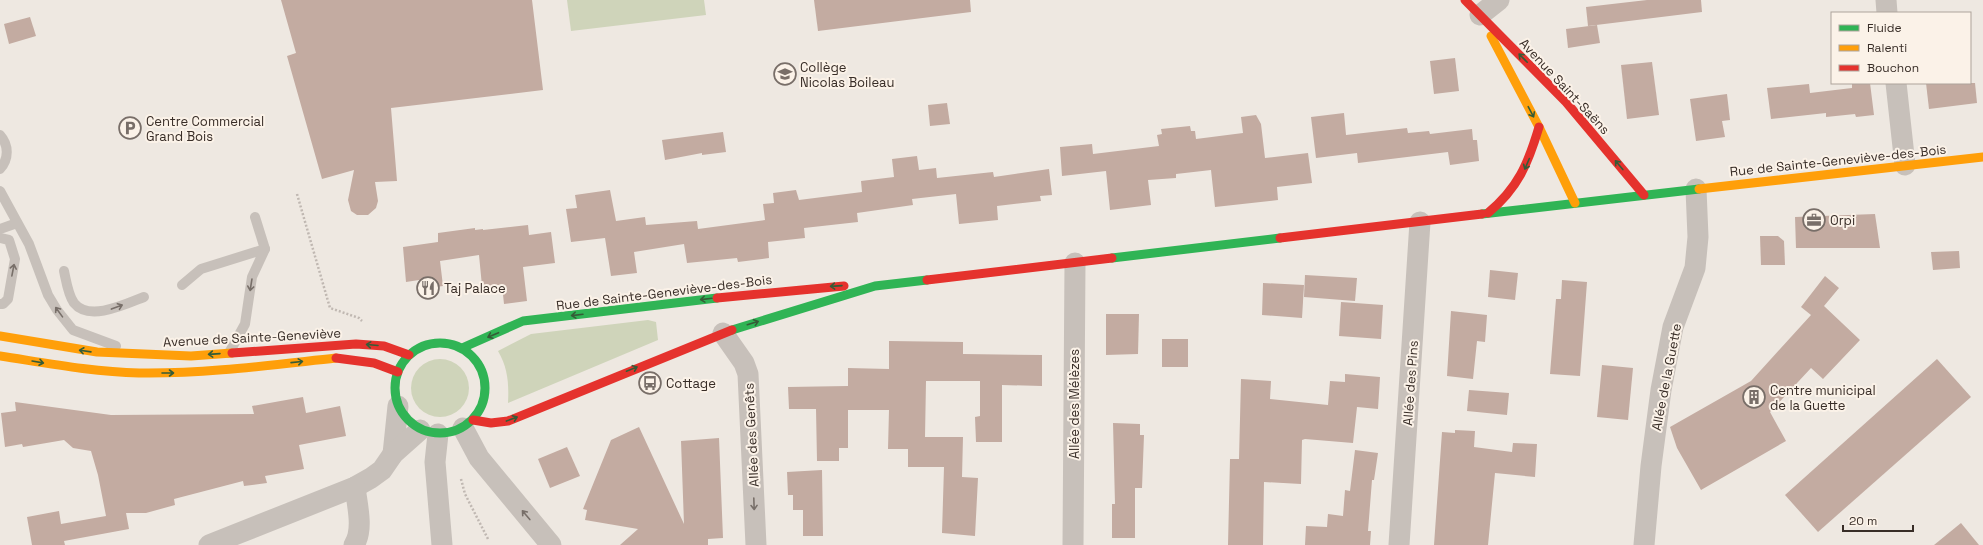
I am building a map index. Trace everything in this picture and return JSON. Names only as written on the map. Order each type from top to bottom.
[{"type":"main road","name":"Avenue Saint-Saëns","points":[[1465,0],[1566,102],[1644,195]]},
{"type":"main road","name":"Avenue Saint-Saëns","points":[[1480,15],[1539,127],[1575,203]]},
{"type":"main road","points":[[1488,213],[1504,201],[1527,166],[1539,127]]},
{"type":"main road","name":"Rue de Sainte-Geneviève-des-Bois","points":[[462,348],[523,321],[752,294],[840,286],[875,286],[1488,213],[1983,157]]},
{"type":"main road","points":[[468,424],[508,421],[723,333],[875,286]]},
{"type":"main road","name":"Avenue de Sainte-Geneviève","points":[[0,336],[97,352],[140,355],[191,356],[331,344],[356,344],[384,346],[409,355]]},
{"type":"main road","points":[[435,343],[449,343],[462,348],[473,356],[481,368],[486,381],[486,396],[481,409],[468,424],[451,433],[429,432],[406,419],[398,406],[395,393],[398,372],[409,355],[421,347],[435,343]]},
{"type":"main road","points":[[0,356],[96,370],[138,373],[194,372],[340,358],[374,363],[398,372]]},
{"type":"street","points":[[1480,15],[1499,0]]},
{"type":"street","points":[[1886,0],[1887,12]]},
{"type":"street","points":[[1896,84],[1906,165]]},
{"type":"street","name":"Allée de la Guette","points":[[1644,545],[1660,390],[1673,328],[1695,268],[1698,237],[1696,189]]},
{"type":"street","name":"Allée des Pins","points":[[1399,545],[1420,222]]},
{"type":"street","name":"Allée des Mélèzes","points":[[1073,545],[1075,263]]},
{"type":"street","name":"Allée des Genêts","points":[[723,333],[744,363],[748,374],[756,545]]},
{"type":"street","points":[[393,454],[398,406]]},
{"type":"street","points":[[468,424],[479,458],[551,545]]},
{"type":"street","points":[[209,545],[355,487],[382,470],[393,454],[429,432],[435,462],[442,545]]},
{"type":"street","points":[[354,545],[358,538],[359,517],[355,487]]},
{"type":"lane","points":[[0,135],[6,144],[7,151],[6,159],[0,169]]},
{"type":"lane","points":[[0,191],[29,244],[48,295],[73,330],[140,355]]},
{"type":"lane","points":[[229,353],[244,324],[252,277],[265,249],[255,217]]},
{"type":"lane","points":[[0,229],[18,223]]},
{"type":"lane","points":[[0,238],[9,240],[15,259],[8,299],[0,304]]},
{"type":"lane","points":[[182,284],[201,269],[265,249]]},
{"type":"lane","points":[[64,271],[73,302],[80,309],[89,312],[110,310],[144,297]]},
{"type":"path","points":[[297,194],[330,308],[359,318],[384,346]]},
{"type":"path","points":[[460,476],[465,494],[488,539]]},
{"type":"green space","points":[[567,0],[704,0],[706,15],[571,31]]},
{"type":"green space","points":[[648,320],[656,322],[658,340],[508,403],[507,376],[504,364],[498,351],[531,334]]},
{"type":"green space","points":[[434,359],[446,359],[461,367],[469,382],[469,394],[461,409],[446,417],[434,417],[419,409],[411,394],[411,382],[419,367]]},
{"type":"building","points":[[281,0],[532,0],[543,90],[391,108],[397,181],[375,182],[378,201],[376,208],[368,215],[357,215],[351,211],[348,200],[354,170],[322,179],[287,56],[296,53]]},
{"type":"building","points":[[814,0],[970,0],[971,12],[818,31]]},
{"type":"building","points":[[1647,0],[1701,0],[1702,12],[1588,26],[1586,7]]},
{"type":"building","points":[[30,17],[36,36],[9,44],[4,24]]},
{"type":"building","points":[[1597,25],[1600,43],[1568,48],[1566,29]]},
{"type":"building","points":[[1455,58],[1459,91],[1434,94],[1430,61]]},
{"type":"building","points":[[1652,62],[1659,115],[1627,119],[1621,65]]},
{"type":"building","points":[[1975,83],[1977,103],[1929,109],[1926,84]]},
{"type":"building","points":[[1809,84],[1810,93],[1852,88],[1852,84],[1870,84],[1874,115],[1856,117],[1855,114],[1826,117],[1826,113],[1771,119],[1767,88]]},
{"type":"building","points":[[1727,94],[1730,120],[1722,121],[1725,137],[1696,141],[1690,99]]},
{"type":"building","points":[[947,103],[950,124],[930,126],[928,105]]},
{"type":"building","points":[[1344,113],[1346,135],[1407,128],[1408,133],[1429,131],[1430,134],[1472,129],[1473,140],[1477,140],[1479,161],[1450,165],[1448,152],[1358,163],[1357,153],[1316,158],[1311,117]]},
{"type":"building","points":[[1256,115],[1261,124],[1265,158],[1308,153],[1312,183],[1277,187],[1278,200],[1215,207],[1211,170],[1176,174],[1176,178],[1148,180],[1151,205],[1110,210],[1106,171],[1062,176],[1060,147],[1092,144],[1093,154],[1159,146],[1157,135],[1162,134],[1161,129],[1190,126],[1191,131],[1195,131],[1196,139],[1243,133],[1241,117]]},
{"type":"building","points":[[723,132],[726,152],[702,155],[702,153],[665,160],[662,140]]},
{"type":"building","points":[[917,156],[919,170],[936,168],[937,178],[993,172],[994,177],[1049,169],[1052,195],[1040,196],[1041,201],[997,206],[998,220],[959,224],[956,194],[912,199],[913,205],[857,213],[858,222],[804,228],[805,238],[768,242],[769,258],[738,262],[737,258],[687,263],[684,244],[634,252],[637,273],[611,276],[605,238],[571,242],[566,209],[577,208],[575,195],[610,190],[616,221],[645,217],[646,225],[697,221],[698,229],[765,220],[763,204],[774,203],[773,193],[796,190],[799,200],[862,192],[861,181],[894,177],[892,159]]},
{"type":"building","points":[[1875,214],[1880,248],[1796,248],[1795,217]]},
{"type":"building","points":[[528,225],[529,235],[551,232],[555,263],[523,267],[527,301],[504,304],[502,285],[482,286],[479,255],[440,261],[443,286],[421,289],[419,280],[406,282],[403,247],[438,242],[438,233],[475,228],[475,230],[483,230]]},
{"type":"building","points":[[1760,236],[1778,236],[1784,241],[1785,265],[1761,265]]},
{"type":"building","points":[[1959,251],[1960,268],[1933,270],[1931,252]]},
{"type":"building","points":[[1490,270],[1518,273],[1515,300],[1488,297]]},
{"type":"building","points":[[1305,275],[1357,278],[1355,301],[1304,297]]},
{"type":"building","name":"Centre municipal de la Guette","points":[[1825,276],[1839,288],[1824,306],[1860,340],[1823,379],[1811,368],[1770,412],[1786,441],[1701,490],[1677,448],[1670,427],[1751,381],[1811,315],[1801,307]]},
{"type":"building","points":[[1562,280],[1587,282],[1580,376],[1550,374],[1556,299],[1561,299]]},
{"type":"building","points":[[1263,283],[1304,285],[1302,318],[1262,315]]},
{"type":"building","points":[[1341,302],[1383,305],[1381,339],[1339,336]]},
{"type":"building","points":[[1451,311],[1487,315],[1485,342],[1477,341],[1473,379],[1447,376]]},
{"type":"building","points":[[1106,314],[1139,314],[1138,354],[1106,355]]},
{"type":"building","points":[[1162,339],[1188,339],[1188,367],[1162,367]]},
{"type":"building","points":[[889,341],[963,342],[963,354],[1042,355],[1042,386],[1002,385],[1002,442],[976,442],[975,417],[980,416],[980,381],[926,381],[925,437],[963,437],[962,477],[978,478],[975,536],[942,533],[944,467],[908,467],[908,449],[888,449],[889,410],[848,410],[848,448],[839,448],[839,461],[817,461],[816,409],[789,409],[788,387],[848,386],[848,368],[889,369]]},
{"type":"building","points":[[1937,359],[1971,397],[1818,532],[1785,495]]},
{"type":"building","points":[[1602,365],[1633,368],[1628,420],[1597,417]]},
{"type":"building","points":[[1345,374],[1380,377],[1378,409],[1357,407],[1353,443],[1302,440],[1301,484],[1264,482],[1263,545],[1228,545],[1230,459],[1239,459],[1241,379],[1271,381],[1270,399],[1328,405],[1330,381],[1345,382]]},
{"type":"building","points":[[1469,390],[1509,393],[1507,415],[1467,411]]},
{"type":"building","points":[[303,397],[306,413],[340,406],[346,436],[299,445],[304,469],[265,476],[267,483],[244,486],[243,481],[174,499],[175,505],[146,513],[126,513],[129,529],[64,541],[65,545],[32,545],[27,517],[59,511],[61,524],[106,516],[98,475],[91,451],[73,448],[64,440],[23,447],[22,444],[5,447],[1,413],[16,411],[15,402],[111,415],[254,414],[252,406]]},
{"type":"building","points":[[1113,423],[1140,424],[1140,435],[1144,435],[1142,488],[1135,488],[1135,538],[1112,538],[1112,504],[1115,504]]},
{"type":"building","points":[[639,427],[684,524],[681,441],[719,438],[723,538],[708,539],[708,545],[620,545],[638,529],[585,520],[587,510],[583,509],[611,440]]},
{"type":"building","points":[[1455,430],[1475,431],[1474,447],[1512,452],[1513,443],[1537,444],[1535,477],[1495,473],[1488,545],[1434,545],[1442,432],[1455,433]]},
{"type":"building","points":[[567,447],[580,476],[550,488],[538,459]]},
{"type":"building","points":[[1355,450],[1378,453],[1374,480],[1372,480],[1368,531],[1371,531],[1370,545],[1305,545],[1306,526],[1327,527],[1328,514],[1343,516],[1345,490],[1350,491]]},
{"type":"building","points":[[822,470],[823,536],[803,536],[803,510],[793,510],[793,495],[788,495],[787,472]]},
{"type":"building","points":[[1961,523],[1979,545],[1934,545]]},
{"type":"traffic: fast","points":[[1482,214],[1699,189]]},
{"type":"traffic: fast","points":[[1112,258],[1280,238]]},
{"type":"traffic: fast","points":[[732,330],[875,286],[927,280]]},
{"type":"traffic: fast","points":[[462,348],[523,321],[717,298]]},
{"type":"traffic: fast","points":[[431,343],[449,343],[465,350],[478,363],[485,379],[485,388],[485,397],[478,413],[465,426],[449,433],[431,433],[415,426],[402,413],[395,397],[395,379],[402,363],[415,350],[431,343]]},
{"type":"traffic: slow","points":[[1491,36],[1539,127],[1575,203]]},
{"type":"traffic: slow","points":[[1699,189],[1983,157]]},
{"type":"traffic: slow","points":[[0,336],[97,352],[191,356],[232,353]]},
{"type":"traffic: slow","points":[[0,356],[87,369],[139,373],[213,371],[336,358]]},
{"type":"traffic: jam","points":[[1465,0],[1566,102],[1644,195]]},
{"type":"traffic: jam","points":[[1488,213],[1507,194],[1521,174],[1531,153],[1539,127]]},
{"type":"traffic: jam","points":[[1280,238],[1482,214]]},
{"type":"traffic: jam","points":[[927,280],[1112,258]]},
{"type":"traffic: jam","points":[[717,298],[844,286]]},
{"type":"traffic: jam","points":[[473,420],[491,423],[508,421],[732,330]]},
{"type":"traffic: jam","points":[[232,353],[356,344],[384,346],[409,355]]},
{"type":"traffic: jam","points":[[336,358],[374,363],[398,372]]},
{"type":"place","name":"Collège Nicolas Boileau","points":[[785,74]]},
{"type":"place","name":"Centre Commercial Grand Bois","points":[[130,128]]},
{"type":"place","name":"Orpi","points":[[1814,220]]},
{"type":"place","name":"Taj Palace","points":[[428,288]]},
{"type":"place","name":"Cottage","points":[[650,383]]},
{"type":"place","name":"Centre municipal de la Guette","points":[[1754,397]]}]
